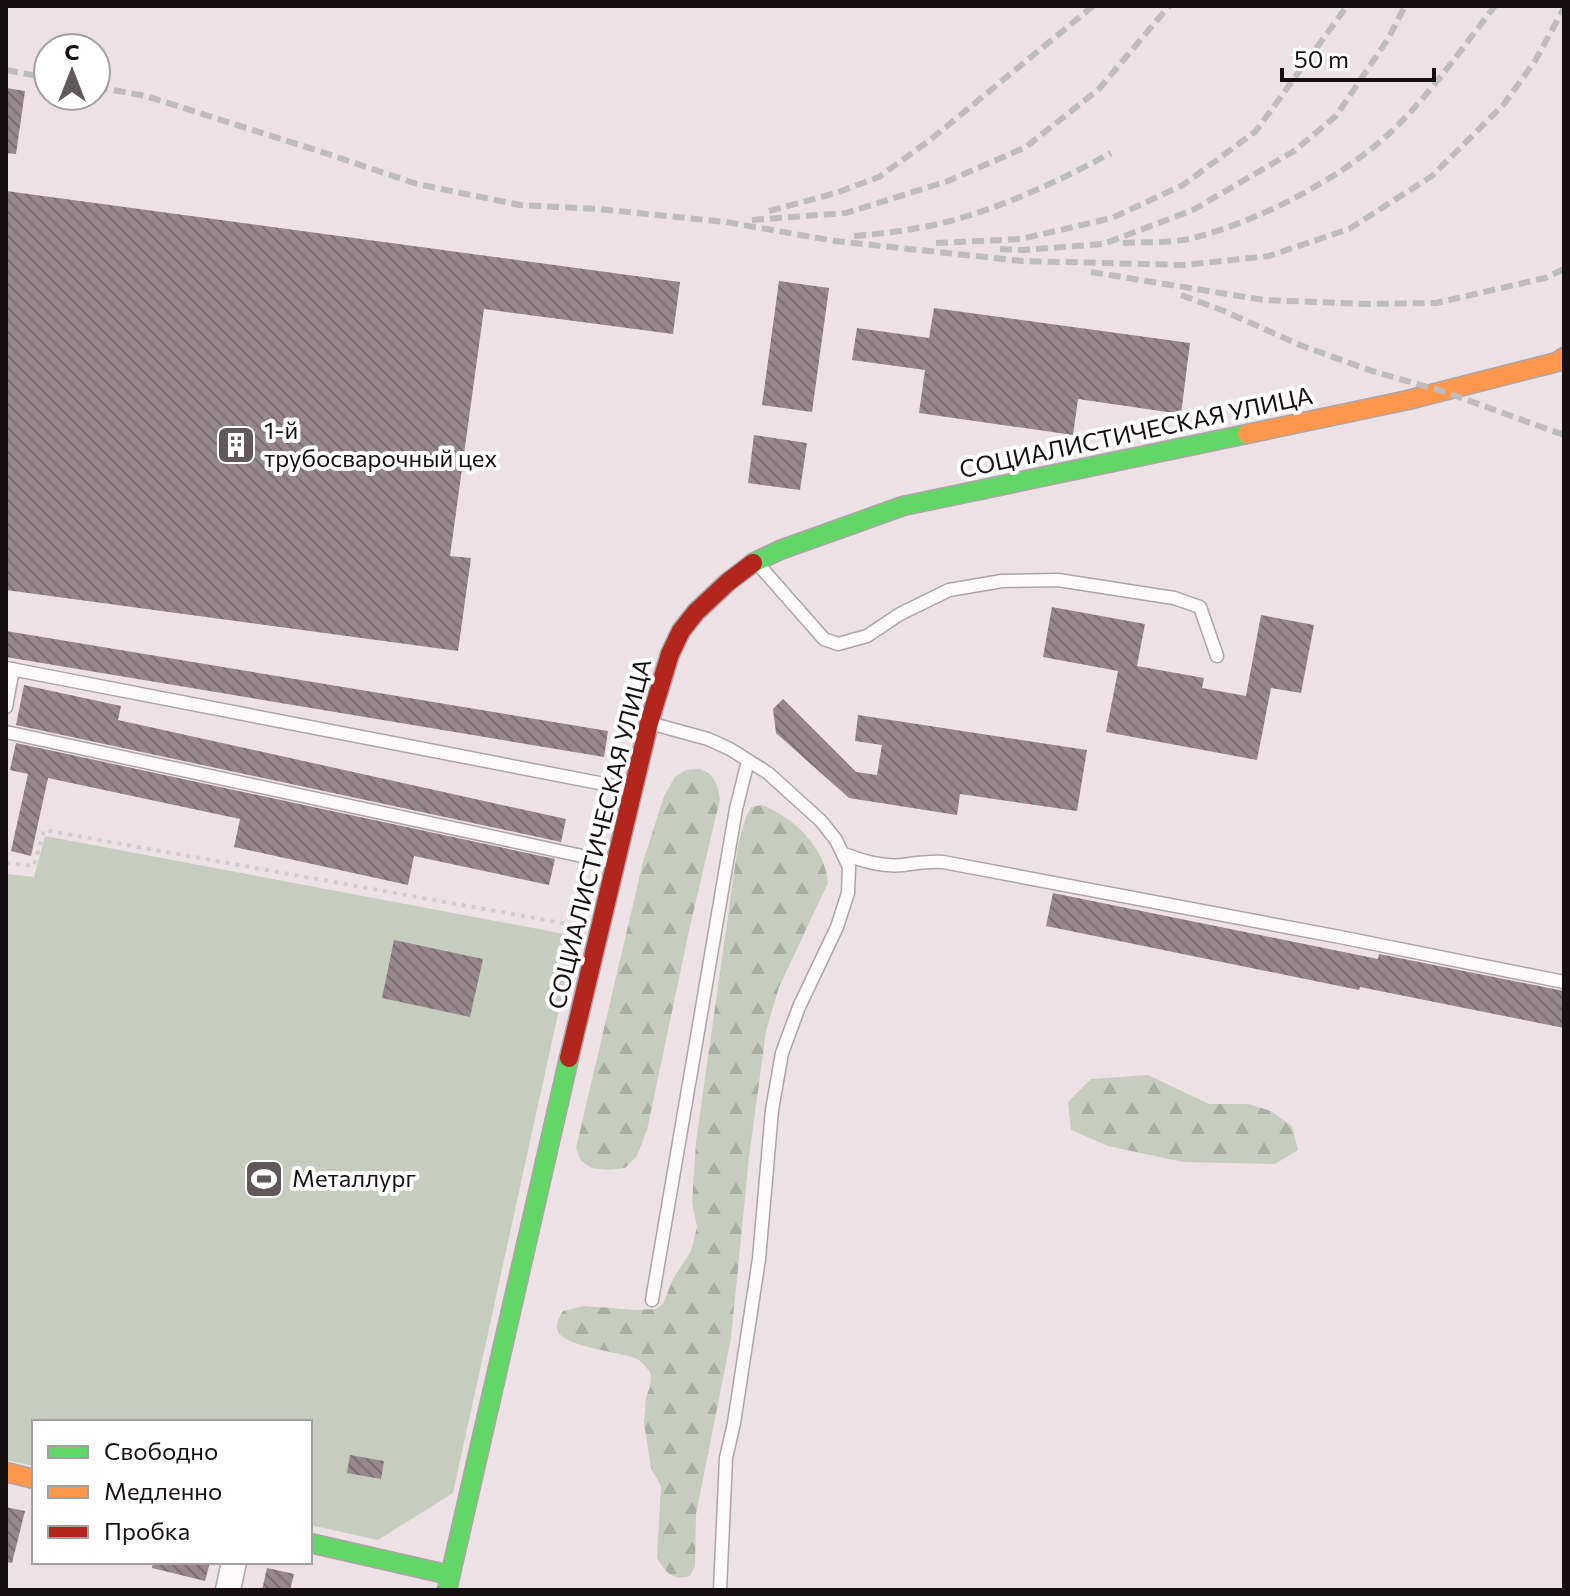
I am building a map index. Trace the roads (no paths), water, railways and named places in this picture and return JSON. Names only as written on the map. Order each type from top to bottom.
[{"type":"street","name":"СОЦИАЛИСТИЧЕСКАЯ УЛИЦА","points":[[448,1583],[649,723],[670,654],[681,631],[696,612],[755,562],[903,506],[1408,400],[1557,362],[1564,357]]},
{"type":"street","points":[[6,1472],[32,1478]]},
{"type":"street","points":[[312,1544],[448,1583]]},
{"type":"street","points":[[228,1590],[234,1564]]},
{"type":"lane","points":[[755,562],[824,639],[838,644],[867,636],[900,614],[949,590],[1002,581],[1058,580],[1174,598],[1200,607],[1217,656]]},
{"type":"lane","points":[[6,707],[10,668],[633,789]]},
{"type":"lane","points":[[649,723],[708,739],[768,773],[821,821],[844,854],[849,867],[848,893],[837,927],[799,1007],[782,1053],[772,1110],[759,1259],[726,1458],[720,1590]]},
{"type":"lane","points":[[6,732],[610,862]]},
{"type":"lane","points":[[652,1300],[736,809],[748,761]]},
{"type":"lane","points":[[844,854],[864,862],[888,865],[943,862],[1564,982]]},
{"type":"railway","points":[[769,211],[836,193],[879,177],[930,140],[1093,6]]},
{"type":"railway","points":[[752,220],[846,213],[948,181],[1026,147],[1099,89],[1169,6]]},
{"type":"railway","points":[[936,243],[1021,239],[1112,218],[1183,185],[1256,131],[1347,6]]},
{"type":"railway","points":[[1000,249],[1103,244],[1193,210],[1294,151],[1336,116],[1388,39],[1405,6]]},
{"type":"railway","points":[[1123,243],[1197,237],[1275,208],[1327,180],[1374,147],[1408,115],[1495,6]]},
{"type":"railway","points":[[112,90],[146,96],[417,184],[520,205],[598,209],[726,222],[835,241],[1022,261],[1185,265],[1269,256],[1349,229],[1432,176],[1504,104],[1535,61],[1564,8]]},
{"type":"railway","points":[[6,70],[32,75]]},
{"type":"railway","points":[[854,236],[924,227],[983,211],[1039,189],[1111,153]]},
{"type":"railway","points":[[1091,272],[1264,300],[1366,304],[1436,303],[1545,278],[1564,269]]},
{"type":"railway","points":[[1181,295],[1300,345],[1564,435]]},
{"type":"place","name":"1-й трубосварочный цех","points":[[236,445]]},
{"type":"place","name":"Металлург","points":[[264,1179]]}]
